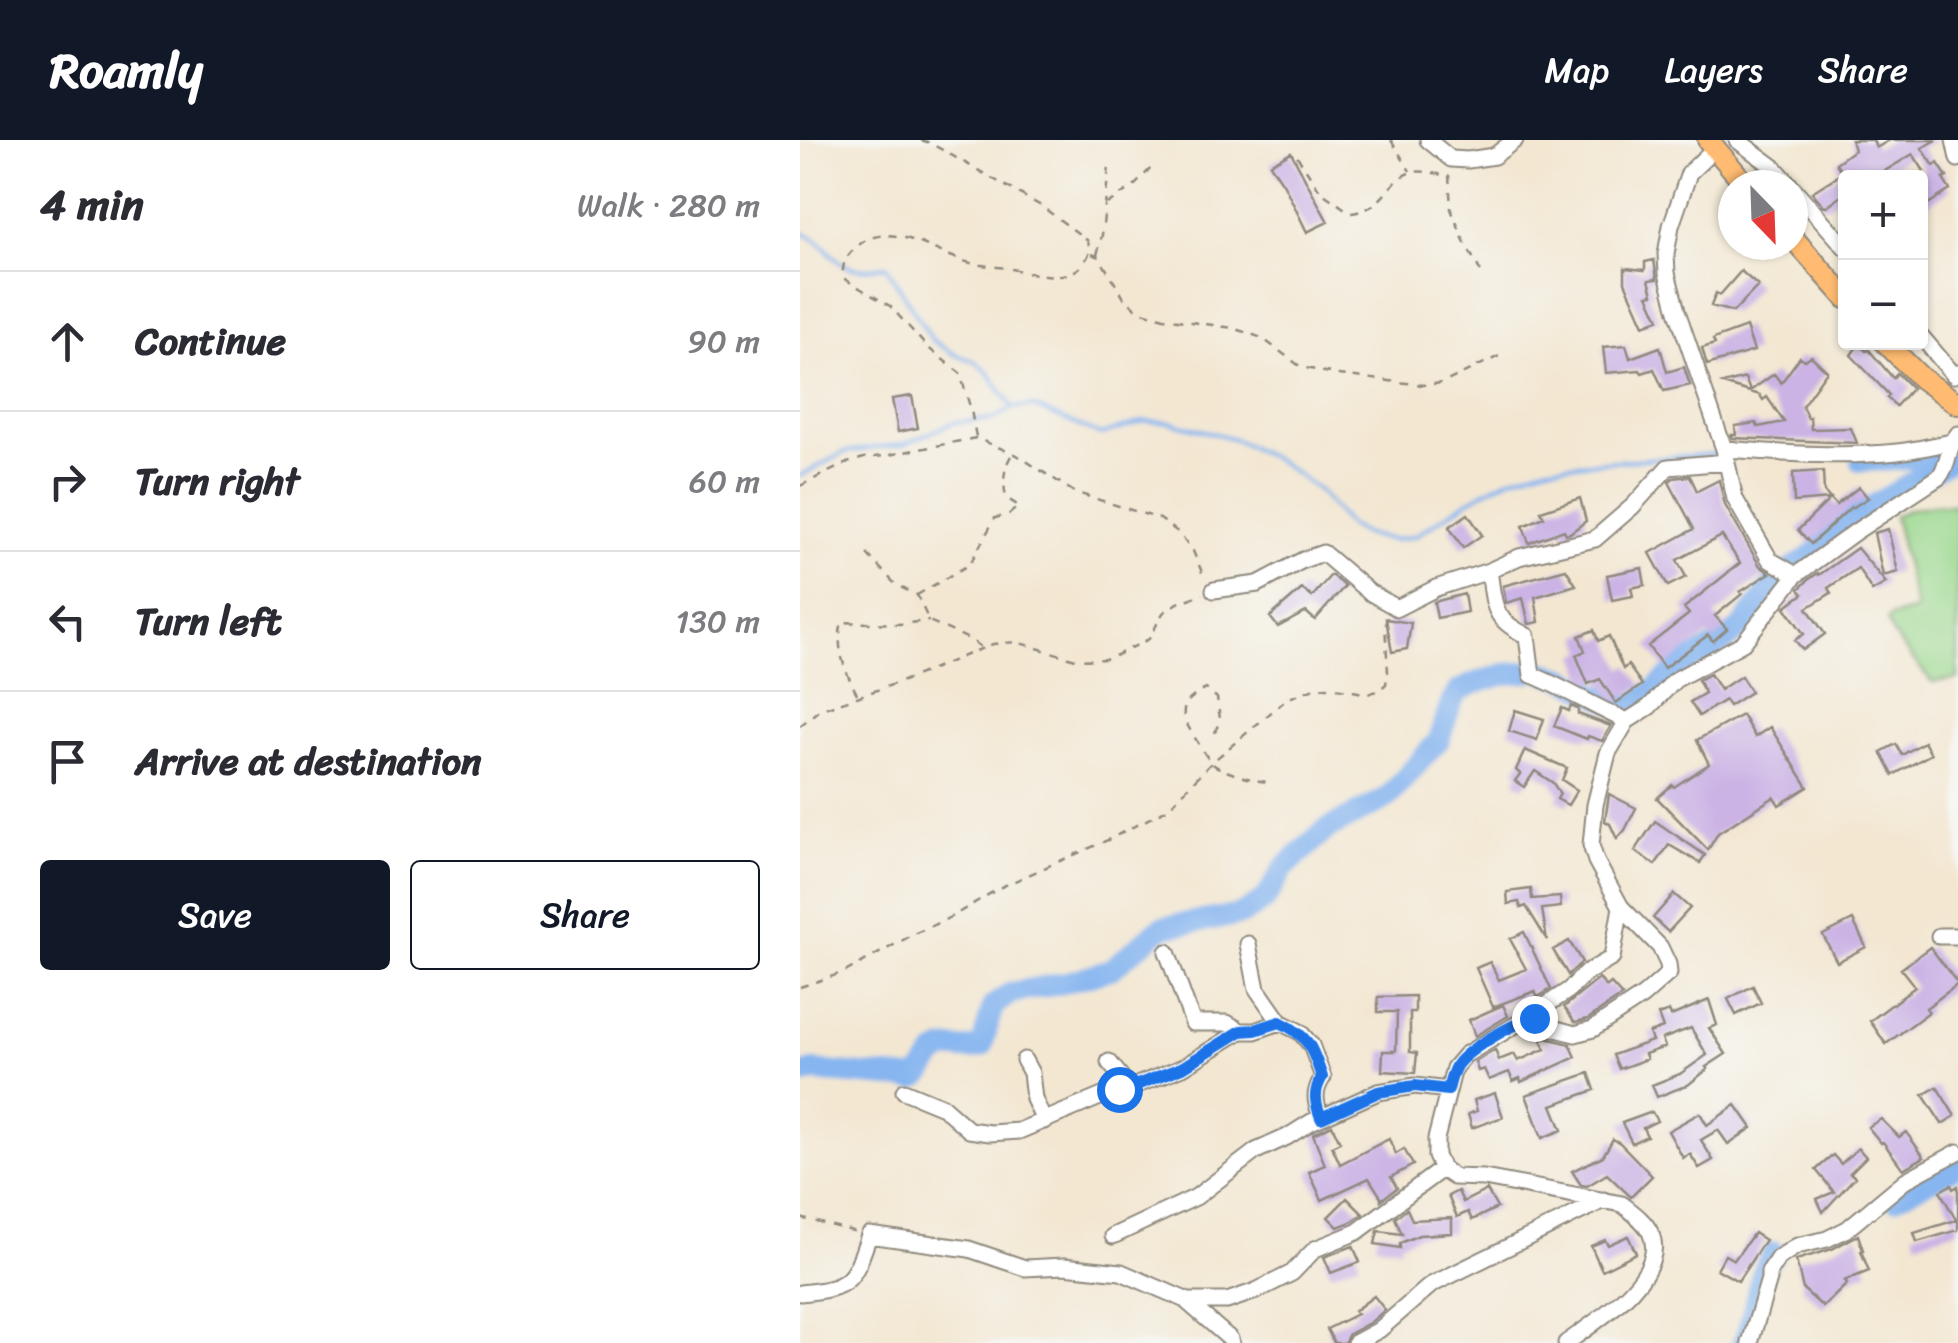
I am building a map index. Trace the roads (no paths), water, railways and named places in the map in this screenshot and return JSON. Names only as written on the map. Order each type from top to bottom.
[{"type":"main road","points":[[1711,145],[1733,170]]},
{"type":"main road","points":[[1808,255],[1838,289]]},
{"type":"main road","points":[[1893,350],[1921,378],[1958,404]]},
{"type":"street","points":[[1428,140],[1451,159],[1468,160],[1494,156],[1515,140]]},
{"type":"street","points":[[1737,140],[1777,170]]},
{"type":"street","points":[[1954,140],[1958,159]]},
{"type":"street","points":[[1711,145],[1689,173],[1670,226],[1666,254],[1677,312],[1726,455],[1735,499],[1770,560],[1790,572]]},
{"type":"street","points":[[1808,205],[1838,239]]},
{"type":"street","points":[[1928,344],[1954,375],[1958,373]]},
{"type":"street","points":[[1214,590],[1258,584],[1323,553],[1389,606],[1397,608],[1436,588],[1519,557],[1594,539],[1633,506],[1668,466],[1726,455],[1897,452],[1953,441],[1947,467],[1939,477],[1790,572],[1743,643],[1675,680],[1649,707],[1626,720],[1608,754],[1591,845],[1621,907],[1660,947],[1668,973],[1593,1029],[1575,1034],[1534,1018]]},
{"type":"street","points":[[1489,571],[1496,613],[1527,636],[1532,675],[1626,720]]},
{"type":"street","points":[[1566,1343],[1617,1305],[1637,1284],[1652,1260],[1654,1243],[1650,1230],[1622,1204],[1484,1178],[1454,1177],[1442,1169],[1436,1156],[1436,1139],[1454,1068],[1465,1055],[1522,1021],[1534,1018],[1586,973],[1612,958],[1621,907]]},
{"type":"street","points":[[1939,936],[1958,936]]},
{"type":"street","points":[[1248,944],[1257,989],[1280,1022],[1300,1032],[1311,1045],[1322,1077],[1315,1101],[1321,1118]]},
{"type":"street","points":[[1167,952],[1193,1024],[1228,1023],[1241,1031]]},
{"type":"street","points":[[904,1091],[943,1106],[969,1130],[990,1134],[1018,1131],[1183,1067],[1241,1031],[1280,1022]]},
{"type":"street","points":[[1024,1060],[1044,1121]]},
{"type":"street","points":[[1110,1062],[1129,1086]]},
{"type":"street","points":[[1113,1236],[1196,1198],[1256,1151],[1378,1092],[1415,1086],[1448,1090]]},
{"type":"street","points":[[1750,1343],[1769,1272],[1778,1258],[1797,1246],[1847,1228],[1906,1180],[1958,1152]]},
{"type":"street","points":[[800,1293],[822,1291],[849,1280],[857,1270],[870,1235],[969,1250],[1025,1268],[1064,1266],[1121,1272],[1188,1301],[1228,1301],[1292,1272],[1315,1249],[1357,1232],[1442,1169]]},
{"type":"street","points":[[1355,1343],[1379,1330],[1431,1285],[1604,1200]]},
{"type":"street","points":[[1184,1299],[1232,1343]]},
{"type":"waterway","points":[[800,233],[816,240],[845,266],[886,266],[932,340],[988,372],[1013,408]]},
{"type":"waterway","points":[[800,476],[845,452],[904,444],[955,422],[993,419],[1013,408],[1032,406],[1101,435],[1145,421],[1169,422],[1232,438],[1280,462],[1318,490],[1348,525],[1366,535],[1395,540],[1415,536],[1510,478],[1548,466],[1716,454]]},
{"type":"waterway","points":[[1861,461],[1953,453]]},
{"type":"waterway","points":[[1547,673],[1613,703],[1627,707],[1640,702],[1684,664],[1742,627],[1776,581],[1861,513],[1958,455]]},
{"type":"waterway","points":[[800,1075],[813,1071],[913,1079],[942,1051],[982,1046],[993,1006],[1011,993],[1111,969],[1162,927],[1240,915],[1265,900],[1283,869],[1326,830],[1387,798],[1439,740],[1459,691],[1505,674],[1528,672]]},
{"type":"waterway","points":[[1894,1198],[1958,1163]]},
{"type":"waterway","points":[[1743,1343],[1763,1274],[1774,1253]]}]
